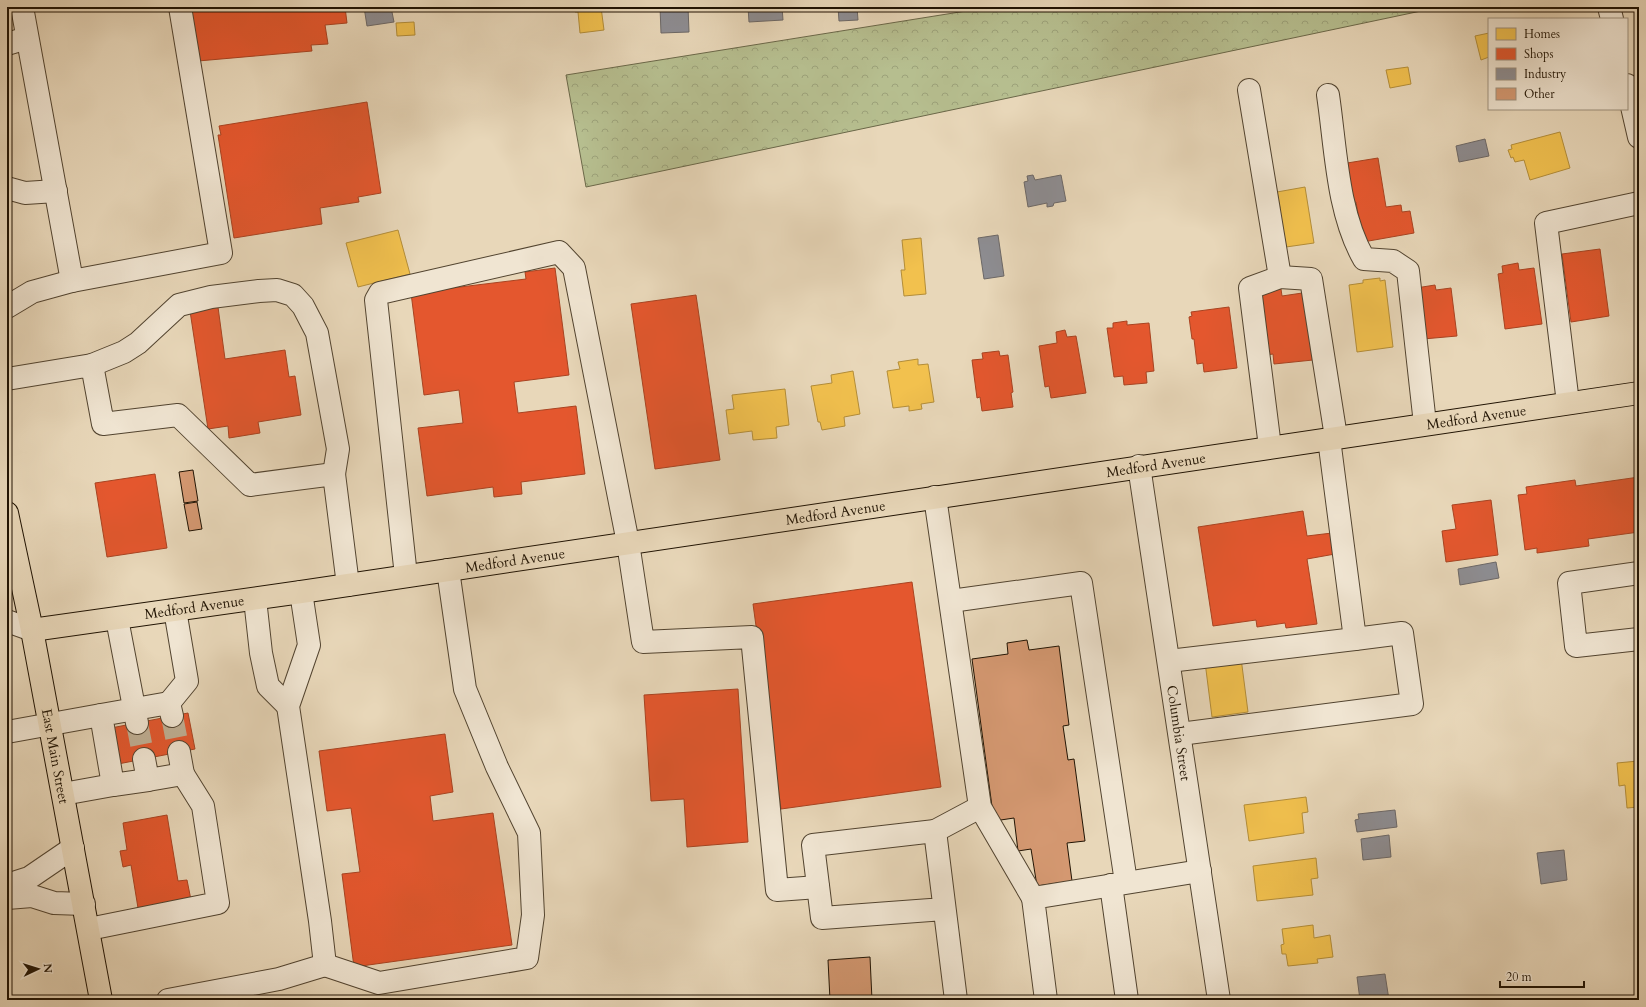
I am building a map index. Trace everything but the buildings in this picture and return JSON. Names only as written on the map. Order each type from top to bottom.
[{"type":"main road","name":"Medford Avenue","points":[[32,630],[255,599],[1139,466],[1639,393]]},
{"type":"main road","name":"East Main Street","points":[[7,513],[32,630],[102,1000]]},
{"type":"street","points":[[22,7],[17,41],[56,191],[72,281]]},
{"type":"street","points":[[7,307],[32,292],[72,281],[221,253],[180,7]]},
{"type":"street","points":[[1608,7],[1612,18]]},
{"type":"street","points":[[1628,89],[1639,137]]},
{"type":"street","points":[[1249,90],[1280,278]]},
{"type":"street","points":[[1328,95],[1344,206],[1353,241],[1364,259],[1393,261],[1408,271],[1418,373],[1425,424]]},
{"type":"street","points":[[7,188],[25,193],[56,191]]},
{"type":"street","points":[[1568,403],[1546,222],[1639,203]]},
{"type":"street","points":[[406,576],[376,300],[380,293],[559,252],[574,268],[628,543],[643,642],[752,637],[777,890],[818,887]]},
{"type":"street","points":[[1270,447],[1250,288],[1280,278],[1311,279],[1332,438],[1355,639]]},
{"type":"street","points":[[7,379],[92,365],[124,352],[138,343],[178,305],[211,297],[259,291],[277,290],[293,296],[303,306],[317,333],[338,449],[334,474],[348,585]]},
{"type":"street","points":[[92,365],[103,424],[178,415],[250,485],[334,474]]},
{"type":"street","name":"Columbia Street","points":[[1139,466],[1170,661],[1219,1000]]},
{"type":"street","points":[[935,497],[980,807],[1033,898],[1046,1000]]},
{"type":"street","points":[[168,1000],[279,979],[324,965],[379,983],[527,958],[533,915],[529,833],[497,767],[465,689],[448,570]]},
{"type":"street","points":[[1639,573],[1569,583],[1576,646],[1639,639]]},
{"type":"street","points":[[951,601],[1081,583],[1119,884],[1127,1000]]},
{"type":"street","points":[[301,592],[309,645],[288,706],[320,921],[324,965]]},
{"type":"street","points":[[255,599],[268,686],[288,706]]},
{"type":"street","points":[[7,732],[101,715],[136,716],[171,709],[186,681],[174,610]]},
{"type":"street","points":[[117,619],[136,716]]},
{"type":"street","points":[[7,621],[32,630]]},
{"type":"street","points":[[1170,661],[1402,633],[1412,704],[1180,734]]},
{"type":"street","points":[[101,715],[113,785]]},
{"type":"street","points":[[89,929],[218,903],[203,806],[183,774],[179,752]]},
{"type":"street","points":[[144,759],[148,780]]},
{"type":"street","points":[[63,794],[183,774]]},
{"type":"street","points":[[944,908],[822,918],[813,845],[935,831],[980,807]]},
{"type":"street","points":[[935,831],[956,1000]]},
{"type":"street","points":[[7,885],[29,878],[73,848]]},
{"type":"street","points":[[1033,898],[1200,871]]},
{"type":"street","points":[[7,898],[32,896],[54,903],[84,904]]},
{"type":"green space","points":[[991,7],[1440,7],[586,187],[566,75]]},
{"type":"tunnel","points":[[172,716],[179,752]]},
{"type":"tunnel","points":[[137,723],[144,759]]}]
